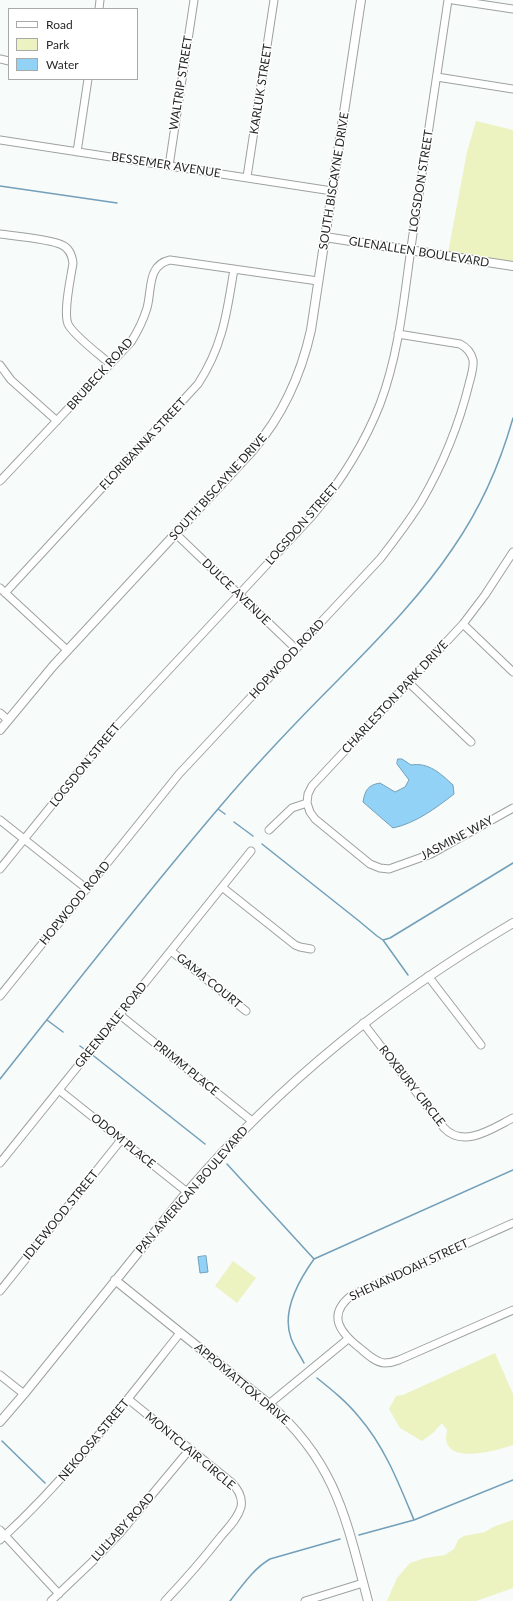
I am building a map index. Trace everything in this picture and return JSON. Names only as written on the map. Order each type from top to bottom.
[{"type":"street","name":"WALTRIP STREET","points":[[169,166],[194,0]]},
{"type":"street","name":"KARLUK STREET","points":[[247,177],[274,0]]},
{"type":"street","name":"SOUTH BISCAYNE DRIVE","points":[[0,730],[67,650],[254,450],[279,415],[293,386],[304,356],[310,330],[361,0]]},
{"type":"street","name":"LOGSDON STREET","points":[[0,869],[111,732],[313,515],[340,481],[369,430],[382,398],[390,372],[398,334],[448,0]]},
{"type":"street","points":[[453,0],[513,9]]},
{"type":"street","points":[[437,77],[513,89]]},
{"type":"street","points":[[77,152],[88,80]]},
{"type":"street","name":"BESSEMER AVENUE","points":[[0,140],[332,191]]},
{"type":"street","points":[[0,234],[57,243],[68,249],[73,258],[73,263],[66,312],[68,322],[74,332],[110,364]]},
{"type":"street","name":"GLENALLEN BOULEVARD","points":[[325,237],[513,266]]},
{"type":"street","name":"BRUBECK ROAD","points":[[0,480],[130,342],[141,325],[147,306],[154,272],[160,264],[170,260],[318,281]]},
{"type":"street","name":"FLORIBANNA STREET","points":[[2,591],[198,384],[211,362],[221,339],[234,269]]},
{"type":"street","name":"HOPWOOD ROAD","points":[[0,996],[179,774],[374,565],[405,527],[434,479],[447,449],[462,407],[473,366],[473,358],[467,349],[460,344],[398,334]]},
{"type":"street","points":[[0,365],[11,380],[56,421]]},
{"type":"street","name":"DULCE AVENUE","points":[[176,534],[296,649]]},
{"type":"street","name":"CHARLESTON PARK DRIVE","points":[[307,803],[308,794],[312,786],[463,624],[513,552]]},
{"type":"street","points":[[2,591],[67,650]]},
{"type":"street","points":[[463,624],[513,672]]},
{"type":"street","points":[[408,683],[471,742]]},
{"type":"street","points":[[0,713],[8,720]]},
{"type":"street","points":[[269,830],[292,808],[307,803]]},
{"type":"street","name":"JASMINE WAY","points":[[307,803],[310,812],[318,822],[373,866],[386,869],[431,854],[513,808]]},
{"type":"street","points":[[0,820],[86,889]]},
{"type":"street","points":[[251,851],[222,887],[293,943],[300,947],[312,949]]},
{"type":"street","name":"GREENDALE ROAD","points":[[0,1163],[222,887]]},
{"type":"street","name":"PAN AMERICAN BOULEVARD","points":[[0,1422],[187,1192],[252,1121],[321,1057],[363,1023],[428,976],[513,923]]},
{"type":"street","name":"GAMA COURT","points":[[171,951],[246,1011]]},
{"type":"street","points":[[428,976],[481,1045]]},
{"type":"street","name":"PRIMM PLACE","points":[[120,1015],[252,1121]]},
{"type":"street","name":"ROXBURY CIRCLE","points":[[363,1023],[444,1128],[452,1134],[463,1138],[473,1136],[513,1118]]},
{"type":"street","name":"ODOM PLACE","points":[[59,1090],[187,1192]]},
{"type":"street","name":"IDLEWOOD STREET","points":[[0,1291],[121,1140]]},
{"type":"street","name":"SHENANDOAH STREET","points":[[348,1339],[340,1327],[338,1314],[342,1303],[352,1295],[513,1223]]},
{"type":"street","name":"APPOMATTOX DRIVE","points":[[115,1280],[268,1404],[291,1424],[302,1437],[317,1457],[329,1478],[345,1516],[368,1601]]},
{"type":"street","points":[[268,1404],[348,1339],[376,1360],[384,1363],[394,1362],[513,1311]]},
{"type":"street","name":"NEKOOSA STREET","points":[[2,1535],[67,1473],[180,1333]]},
{"type":"street","points":[[0,1375],[24,1394]]},
{"type":"street","name":"MONTCLAIR CIRCLE","points":[[128,1399],[235,1486],[240,1495],[240,1507],[236,1518],[206,1555],[165,1601]]},
{"type":"street","name":"LULLABY ROAD","points":[[52,1601],[120,1533],[190,1449]]},
{"type":"street","points":[[2,1535],[58,1594]]},
{"type":"street","points":[[306,1601],[363,1582]]},
{"type":"green space","points":[[476,121],[513,130],[513,263],[448,253],[467,152]]},
{"type":"green space","points":[[233,1261],[256,1278],[237,1303],[215,1286]]},
{"type":"green space","points":[[495,1353],[513,1394],[513,1445],[497,1450],[475,1454],[465,1454],[456,1452],[449,1447],[446,1439],[447,1430],[442,1423],[434,1432],[422,1441],[400,1428],[389,1409],[396,1396],[403,1395]]},
{"type":"green space","points":[[513,1520],[513,1588],[476,1601],[387,1601],[397,1578],[410,1563],[425,1558],[445,1555],[454,1549],[458,1540],[464,1536],[485,1532],[493,1527]]},
{"type":"water","points":[[398,759],[402,759],[411,765],[423,765],[434,770],[453,785],[454,794],[418,819],[393,828],[363,802],[365,794],[373,785],[380,783],[395,792],[405,787],[409,780],[397,764]]},
{"type":"water","points":[[206,1256],[208,1272],[200,1273],[198,1257]]},
{"type":"waterway","points":[[0,186],[117,203]]},
{"type":"waterway","points":[[0,1079],[135,909],[232,792],[292,727],[384,632],[441,566],[472,518],[488,486],[502,452],[513,418]]},
{"type":"waterway","points":[[218,809],[225,814]]},
{"type":"waterway","points":[[234,822],[253,836]]},
{"type":"waterway","points":[[262,844],[383,940],[390,938],[513,863]]},
{"type":"waterway","points":[[383,940],[408,975]]},
{"type":"waterway","points":[[47,1020],[63,1032]]},
{"type":"waterway","points":[[80,1046],[87,1051]]},
{"type":"waterway","points":[[90,1053],[205,1144]]},
{"type":"waterway","points":[[227,1164],[314,1259]]},
{"type":"waterway","points":[[304,1363],[291,1338],[288,1317],[297,1286],[314,1259],[513,1170]]},
{"type":"waterway","points":[[317,1378],[344,1401],[368,1429],[391,1466],[414,1520]]},
{"type":"waterway","points":[[2,1441],[45,1483]]},
{"type":"waterway","points":[[359,1535],[414,1520],[513,1480]]},
{"type":"waterway","points":[[230,1601],[253,1573],[270,1559],[340,1539]]}]
